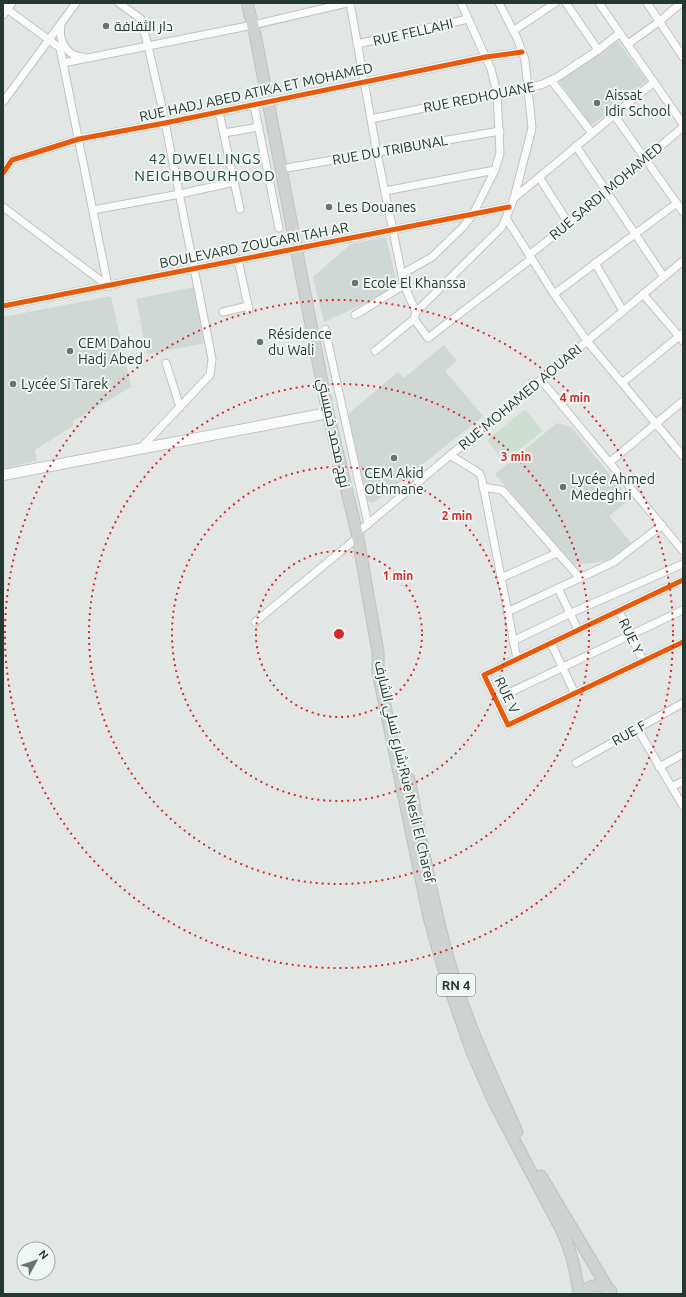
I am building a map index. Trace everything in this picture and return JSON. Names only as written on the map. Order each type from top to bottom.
[{"type":"main road","name":"نهج محمد خميستي","points":[[247,3],[253,25],[328,413],[357,536],[378,652]]},
{"type":"main road","name":"شارع نسلي الشارف;Rue Nesli El Charef","points":[[378,652],[378,672],[429,917],[441,960],[472,1052],[494,1102],[570,1249],[576,1269],[580,1294]]},
{"type":"main road","name":"شارع نسلي الشارف;Rue Nesli El Charef","points":[[378,652],[385,671],[432,891],[455,981],[475,1036],[523,1145],[611,1292]]},
{"type":"main road","points":[[574,1294],[576,1269]]},
{"type":"main road","points":[[580,1294],[587,1288],[593,1286],[599,1286],[611,1292]]},
{"type":"street","points":[[12,3],[4,10],[60,48],[108,286]]},
{"type":"street","points":[[3,102],[76,3]]},
{"type":"street","points":[[119,3],[141,19],[166,123],[212,359],[210,375],[138,450]]},
{"type":"street","points":[[63,63],[253,25],[348,3],[404,285],[415,316]]},
{"type":"street","points":[[402,274],[432,257],[463,228],[473,214],[495,170],[500,153],[497,93],[491,69],[461,3]]},
{"type":"street","points":[[375,351],[415,316],[502,227],[514,198],[532,128],[525,60],[513,31],[498,3]]},
{"type":"street","points":[[513,31],[555,3]]},
{"type":"street","points":[[566,3],[598,50]]},
{"type":"street","points":[[599,3],[683,126]]},
{"type":"street","points":[[647,3],[683,57]]},
{"type":"street","points":[[628,44],[660,21],[681,3]]},
{"type":"street","name":"RUE FELLAHI","points":[[357,44],[468,19]]},
{"type":"street","points":[[62,22],[60,36],[65,48],[72,54],[80,57],[89,57]]},
{"type":"street","name":"RUE REDHOUANE","points":[[371,119],[543,84],[598,50],[620,33]]},
{"type":"street","name":"RUE HADJ ABED ATIKA ET MOHAMED","points":[[3,173],[12,160],[79,139],[166,123],[486,57],[522,52]]},
{"type":"street","points":[[551,80],[592,133]]},
{"type":"street","points":[[514,198],[654,82]]},
{"type":"street","points":[[254,105],[279,228]]},
{"type":"street","points":[[219,112],[240,209]]},
{"type":"street","points":[[614,115],[683,212]]},
{"type":"street","name":"RUE SARDI MOHAMED","points":[[415,316],[428,338],[530,257],[683,126]]},
{"type":"street","points":[[224,133],[259,127]]},
{"type":"street","name":"RUE DU TRIBUNAL","points":[[281,169],[500,131]]},
{"type":"street","points":[[576,146],[664,276]]},
{"type":"street","points":[[385,191],[495,170]]},
{"type":"street","points":[[539,177],[569,224]]},
{"type":"street","points":[[93,210],[180,194],[234,182]]},
{"type":"street","points":[[554,294],[677,203]]},
{"type":"street","points":[[3,207],[108,286]]},
{"type":"street","name":"BOULEVARD ZOUGARI TAH AR","points":[[7,306],[509,207]]},
{"type":"street","points":[[506,218],[554,294],[587,341],[683,456]]},
{"type":"street","points":[[223,312],[248,308],[238,260]]},
{"type":"street","name":"RUE MOHAMED AOUARI","points":[[255,622],[357,536],[368,524],[683,261]]},
{"type":"street","points":[[595,263],[623,311]]},
{"type":"street","points":[[355,315],[404,285]]},
{"type":"street","points":[[622,383],[682,337],[643,294]]},
{"type":"street","points":[[3,300],[7,306]]},
{"type":"street","points":[[325,329],[368,524]]},
{"type":"street","points":[[166,364],[180,407]]},
{"type":"street","points":[[541,380],[683,551]]},
{"type":"street","points":[[610,462],[683,401]]},
{"type":"street","points":[[3,475],[328,413]]},
{"type":"street","points":[[450,456],[476,470],[480,474],[482,480],[517,659],[683,580]]},
{"type":"street","points":[[483,487],[501,490],[504,492],[579,577]]},
{"type":"street","points":[[507,612],[579,577],[614,562],[662,525]]},
{"type":"street","points":[[501,578],[557,553]]},
{"type":"street","points":[[513,641],[571,613],[683,564]]},
{"type":"street","points":[[558,588],[578,630]]},
{"type":"street","points":[[496,699],[683,610]]},
{"type":"street","name":"RUE Y","points":[[619,611],[643,661]]},
{"type":"street","points":[[551,643],[575,694],[683,642]]},
{"type":"street","name":"RUE V","points":[[517,659],[484,675],[508,725],[575,694]]},
{"type":"street","name":"RUE F","points":[[576,763],[683,703]]},
{"type":"street","points":[[637,728],[683,806]]},
{"type":"street","points":[[659,767],[683,754]]},
{"type":"street","points":[[672,787],[683,781]]},
{"type":"shaded area","name":"Aissat Idir School","points":[[617,40],[647,81],[591,126],[558,80]]},
{"type":"shaded area","name":"Ecole El Khanssa","points":[[386,237],[398,288],[324,322],[313,277],[351,244]]},
{"type":"shaded area","points":[[194,287],[206,343],[147,354],[136,299]]},
{"type":"shaded area","name":"CEM Dahou Hadj Abed","points":[[111,296],[131,387],[73,421],[73,426],[35,450],[37,461],[3,468],[3,317]]},
{"type":"shaded area","name":"CEM Akid Othmane","points":[[444,345],[457,361],[445,371],[483,416],[372,503],[367,500],[348,414],[398,372],[404,378]]},
{"type":"shaded area","name":"Lycée Ahmed Medeghri","points":[[557,423],[571,427],[630,499],[609,516],[632,544],[612,559],[572,565],[495,474]]},
{"type":"green space","points":[[525,409],[543,431],[504,462],[487,440]]},
{"type":"cycle path","points":[[3,173],[12,160],[79,139],[165,123],[486,57],[522,52]]},
{"type":"cycle path","points":[[3,306],[509,207]]},
{"type":"cycle path","points":[[683,580],[484,675],[508,725],[683,642]]},
{"type":"place","name":"دار الثقافة","points":[[106,26]]},
{"type":"place","name":"Aissat Idir School","points":[[597,103]]},
{"type":"place","name":"Les Douanes","points":[[329,207]]},
{"type":"place","name":"Ecole El Khanssa","points":[[355,283]]},
{"type":"place","name":"Résidence du Wali","points":[[260,342]]},
{"type":"place","name":"CEM Dahou Hadj Abed","points":[[70,351]]},
{"type":"place","name":"Lycée Si Tarek","points":[[13,384]]},
{"type":"place","name":"CEM Akid Othmane","points":[[394,458]]},
{"type":"place","name":"Lycée Ahmed Medeghri","points":[[563,487]]},
{"type":"district","name":"42 DWELLINGS NEIGHBOURHOOD","points":[[205,168]]}]
